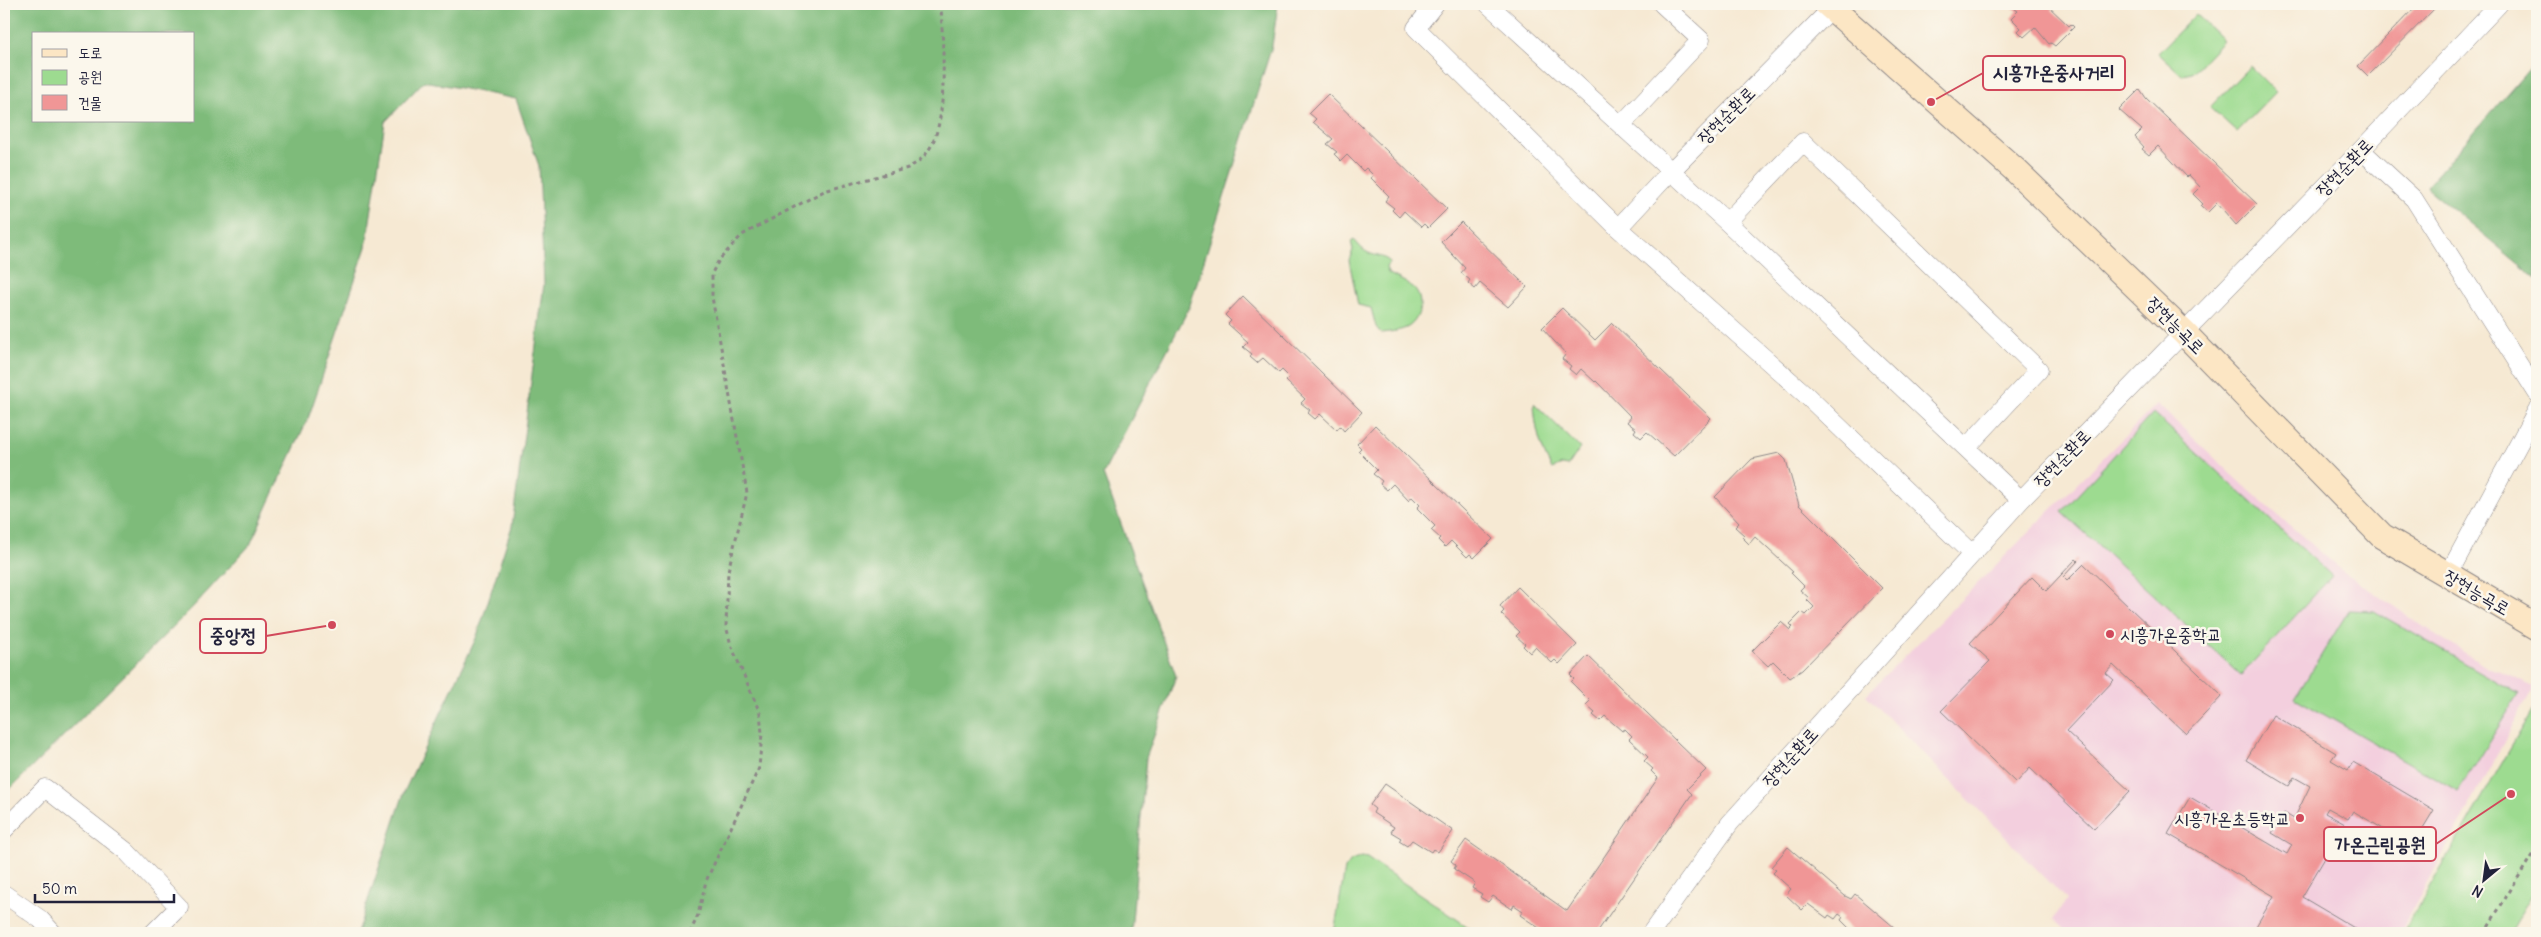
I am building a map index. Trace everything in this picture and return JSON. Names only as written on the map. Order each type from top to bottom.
[{"type":"main road","name":"장현능곡로","points":[[1832,5],[2014,168],[2184,333],[2382,536],[2537,627]]},
{"type":"street","points":[[1435,4],[1416,28],[1618,228],[1805,394],[1972,554]]},
{"type":"street","points":[[1488,4],[1728,222],[2021,500]]},
{"type":"street","points":[[1622,124],[1701,40],[1662,4]]},
{"type":"street","name":"장현순환로","points":[[1651,933],[1730,823],[2021,500],[2361,150],[2499,4]]},
{"type":"street","name":"장현순환로","points":[[1618,228],[1671,170],[1832,5]]},
{"type":"street","points":[[1728,222],[1803,142],[2039,370],[1967,447]]},
{"type":"street","points":[[2361,150],[2414,199],[2537,393]]},
{"type":"street","points":[[2448,575],[2537,410]]},
{"type":"street","points":[[4,830],[45,788],[126,851],[178,907],[153,933]]},
{"type":"street","points":[[4,894],[40,918],[53,933]]},
{"type":"path","points":[[690,933],[698,915],[706,881],[759,768],[762,733],[760,714],[731,645],[726,626],[728,571],[744,512],[747,493],[712,297],[712,273],[730,245],[756,226],[824,191],[908,168],[918,162],[928,152],[936,131],[942,101],[942,4]]},
{"type":"path","points":[[2484,933],[2537,847]]},
{"type":"shaded area","points":[[2157,404],[2249,490],[2346,574],[2430,631],[2488,667],[2534,687],[2400,933],[2068,933],[2053,919],[2067,900],[1866,695]]},
{"type":"green space","points":[[4,4],[1278,4],[1272,46],[1189,308],[1103,474],[1176,676],[1146,758],[1131,933],[357,933],[405,790],[477,636],[512,526],[544,284],[539,166],[516,99],[424,81],[385,122],[366,247],[309,416],[250,545],[192,608],[4,795]]},
{"type":"green space","points":[[2196,14],[2223,40],[2192,73],[2182,75],[2158,53]]},
{"type":"green space","points":[[2537,60],[2537,279],[2426,187]]},
{"type":"green space","points":[[2250,66],[2276,92],[2237,132],[2210,107]]},
{"type":"green space","points":[[1354,239],[1364,250],[1390,262],[1386,267],[1388,273],[1416,291],[1419,296],[1420,308],[1416,319],[1408,327],[1381,333],[1376,327],[1371,308],[1358,305],[1349,260],[1353,250],[1351,241]]},
{"type":"green space","points":[[1534,403],[1580,448],[1568,466],[1562,465],[1552,469],[1539,437]]},
{"type":"green space","points":[[2153,413],[2332,576],[2241,675],[2062,512]]},
{"type":"green space","points":[[2349,610],[2374,611],[2519,694],[2458,791],[2295,698]]},
{"type":"green space","points":[[2537,703],[2537,886],[2509,933],[2403,933]]},
{"type":"green space","points":[[1362,857],[1367,858],[1477,933],[1334,933],[1345,869],[1351,861]]},
{"type":"building","points":[[2008,4],[2046,4],[2069,26],[2071,24],[2074,27],[2055,46],[2051,43],[2049,44],[2035,27],[2024,37],[2018,31],[2021,28],[2011,18],[2018,11]]},
{"type":"building","points":[[2418,4],[2439,4],[2368,76],[2358,66]]},
{"type":"building","points":[[2140,89],[2146,98],[2257,204],[2236,225],[2217,203],[2208,212],[2201,206],[2203,204],[2193,194],[2200,187],[2189,175],[2187,177],[2158,146],[2149,155],[2142,149],[2144,147],[2135,137],[2142,130],[2119,110]]},
{"type":"building","points":[[1328,94],[1447,209],[1428,228],[1424,224],[1421,227],[1404,211],[1399,217],[1392,210],[1394,208],[1385,201],[1389,196],[1371,178],[1373,175],[1366,168],[1363,171],[1347,155],[1341,161],[1334,154],[1337,152],[1327,144],[1333,139],[1313,122],[1316,119],[1309,113]]},
{"type":"building","points":[[1461,222],[1527,287],[1508,307],[1480,283],[1475,289],[1468,283],[1470,280],[1461,273],[1465,268],[1441,242]]},
{"type":"building","points":[[1243,296],[1362,412],[1344,431],[1340,426],[1337,430],[1320,414],[1315,419],[1308,413],[1310,410],[1301,403],[1305,399],[1286,381],[1289,377],[1282,370],[1279,373],[1263,358],[1257,363],[1250,357],[1252,354],[1243,347],[1248,342],[1228,324],[1231,321],[1225,315]]},
{"type":"building","points":[[1562,308],[1595,340],[1612,323],[1711,418],[1674,456],[1647,432],[1641,438],[1634,432],[1636,429],[1627,422],[1631,417],[1596,381],[1581,369],[1576,375],[1569,369],[1571,366],[1562,359],[1566,354],[1542,328]]},
{"type":"building","points":[[1375,425],[1493,539],[1474,558],[1470,554],[1467,557],[1451,541],[1445,547],[1438,540],[1440,538],[1431,530],[1435,526],[1417,508],[1420,505],[1412,497],[1409,501],[1393,484],[1387,490],[1380,484],[1382,481],[1373,474],[1377,470],[1358,451],[1361,448],[1357,444]]},
{"type":"building","points":[[1779,453],[1786,460],[1799,505],[1882,588],[1802,670],[1790,678],[1773,661],[1768,666],[1752,651],[1781,622],[1790,630],[1793,627],[1790,624],[1802,612],[1806,615],[1814,607],[1807,600],[1809,598],[1800,590],[1804,586],[1791,573],[1793,572],[1755,537],[1749,544],[1742,537],[1744,535],[1735,527],[1739,523],[1715,497],[1752,459]]},
{"type":"building","points":[[2076,559],[2078,561],[2063,577],[2067,581],[2084,564],[2222,696],[2186,734],[2113,665],[2106,673],[2114,680],[2066,731],[2130,791],[2094,829],[2030,768],[2016,783],[1941,711],[1990,661],[1970,643],[2032,577],[2046,591]]},
{"type":"building","points":[[1518,587],[1577,645],[1559,664],[1555,660],[1552,663],[1535,647],[1530,653],[1523,646],[1525,644],[1516,636],[1520,632],[1501,614],[1504,611],[1500,606]]},
{"type":"building","points":[[1588,656],[1706,770],[1687,789],[1692,794],[1598,931],[1601,933],[1539,933],[1542,930],[1520,915],[1523,911],[1514,905],[1512,909],[1493,896],[1488,902],[1480,897],[1482,894],[1472,888],[1475,883],[1454,869],[1456,865],[1451,861],[1466,840],[1567,911],[1658,778],[1651,771],[1653,769],[1644,761],[1648,757],[1629,739],[1632,736],[1625,729],[1622,731],[1605,716],[1600,721],[1593,715],[1595,713],[1586,705],[1590,701],[1571,682],[1574,679],[1570,675]]},
{"type":"building","points":[[2273,715],[2336,753],[2331,760],[2348,770],[2353,762],[2434,810],[2412,846],[2353,811],[2348,819],[2328,808],[2325,813],[2345,824],[2302,897],[2356,929],[2354,933],[2252,933],[2274,896],[2168,834],[2190,797],[2287,854],[2292,845],[2272,833],[2284,813],[2294,819],[2310,786],[2294,777],[2289,786],[2246,760]]},
{"type":"building","points":[[1385,784],[1453,831],[1438,852],[1433,849],[1431,852],[1412,840],[1407,846],[1399,841],[1401,838],[1391,832],[1394,827],[1373,813],[1375,809],[1370,805]]},
{"type":"building","points":[[1788,847],[1845,896],[1851,899],[1855,894],[1901,933],[1854,933],[1841,920],[1843,917],[1839,914],[1835,919],[1829,915],[1827,918],[1808,904],[1802,910],[1786,895],[1791,889],[1773,873],[1776,870],[1771,867]]},
{"type":"place","name":"시흥가온중사거리","points":[[1931,102]]},
{"type":"place","name":"중앙정","points":[[332,625]]},
{"type":"place","name":"시흥가온중학교","points":[[2110,634]]},
{"type":"place","name":"가온근린공원","points":[[2511,794]]},
{"type":"place","name":"시흥가온초등학교","points":[[2300,818]]}]
